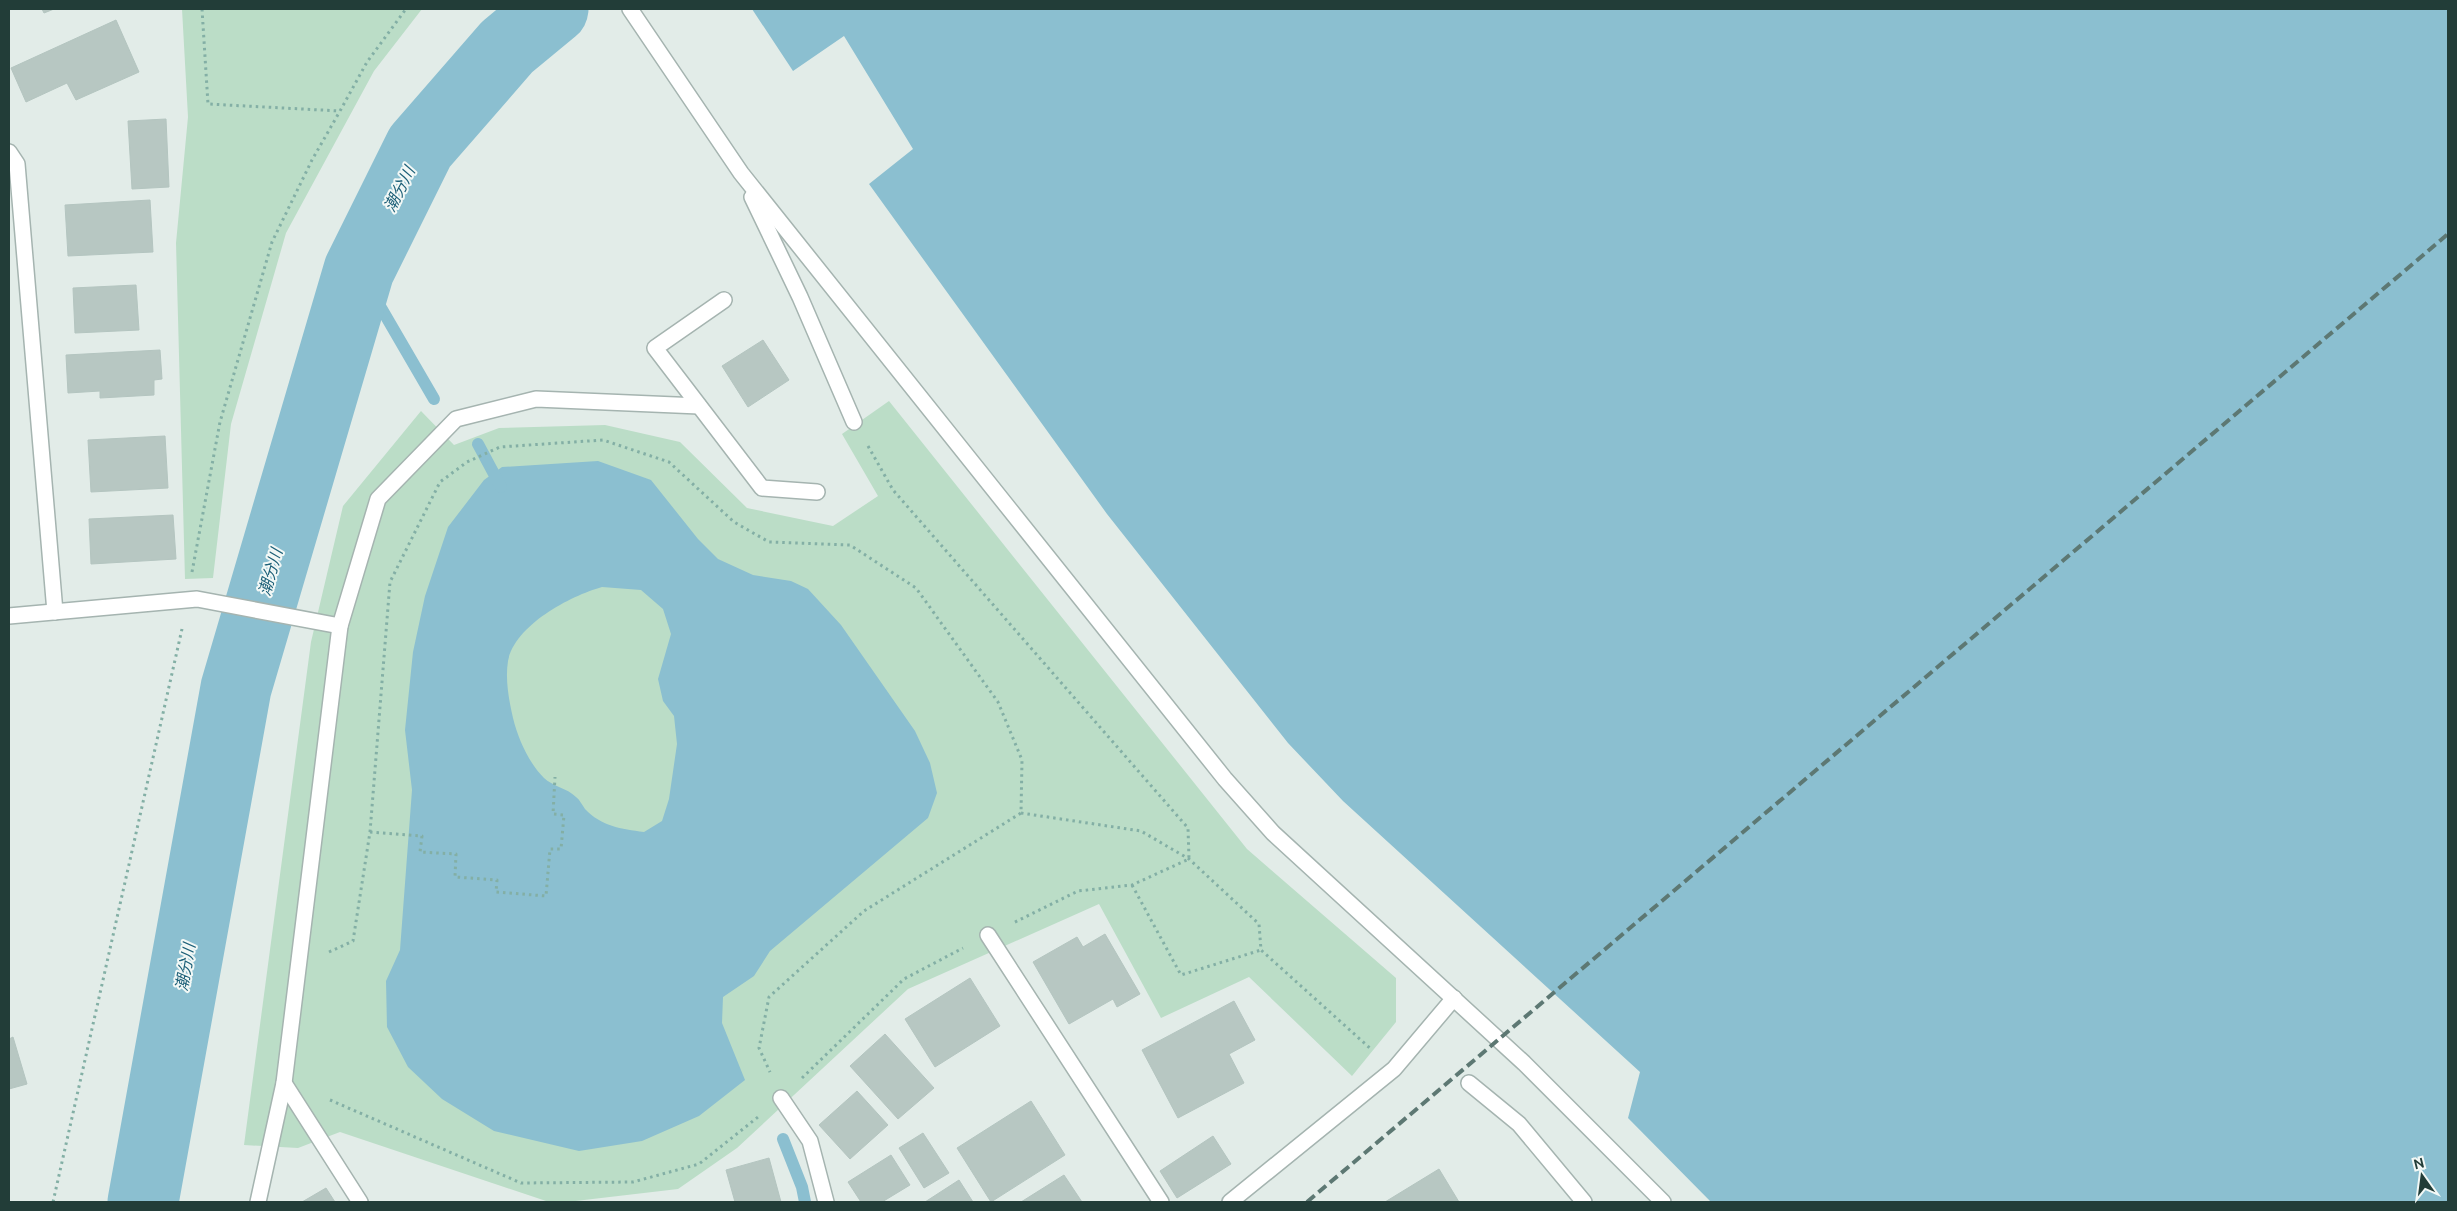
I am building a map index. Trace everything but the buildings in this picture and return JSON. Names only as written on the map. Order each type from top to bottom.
[{"type":"street","points":[[631,10],[741,173],[1225,779],[1273,834],[1524,1063],[1663,1202]]},
{"type":"street","points":[[9,152],[17,164],[55,612]]},
{"type":"street","points":[[741,173],[800,297],[854,422]]},
{"type":"street","points":[[724,300],[655,348],[762,488],[817,492]]},
{"type":"street","points":[[258,1202],[284,1083],[340,626],[378,499],[456,419],[536,399],[699,406]]},
{"type":"street","points":[[9,616],[193,599],[340,626]]},
{"type":"street","points":[[988,935],[1161,1202]]},
{"type":"street","points":[[1230,1202],[1394,1069],[1454,998]]},
{"type":"street","points":[[284,1083],[360,1202]]},
{"type":"street","points":[[1469,1083],[1520,1124],[1584,1202]]},
{"type":"street","points":[[781,1098],[810,1141],[826,1202]]},
{"type":"path","points":[[202,9],[208,104],[340,112]]},
{"type":"path","points":[[53,1202],[193,599],[201,519],[220,422],[272,242],[312,160],[367,62],[406,9]]},
{"type":"path","points":[[854,422],[893,490],[1188,828],[1189,859]]},
{"type":"path","points":[[298,964],[354,941],[370,832],[390,582],[440,482],[467,462],[500,447],[603,440],[670,462],[734,522],[770,542],[850,545],[916,588],[998,702],[1022,760],[1021,813]]},
{"type":"path","points":[[370,832],[422,836],[420,852],[456,854],[454,877],[497,880],[496,892],[546,896],[550,849],[562,849],[564,815],[553,814],[555,776]]},
{"type":"path","points":[[781,1098],[759,1048],[769,997],[864,911],[1021,813],[1141,831],[1189,859],[1259,924],[1261,950],[1394,1069]]},
{"type":"path","points":[[327,1099],[361,1112],[521,1183],[633,1182],[699,1164],[781,1098],[904,979],[1078,891],[1132,885],[1189,859]]},
{"type":"path","points":[[1132,885],[1181,975],[1261,950]]},
{"type":"green space","points":[[182,9],[422,9],[374,71],[286,233],[231,424],[213,578],[185,579],[176,243],[188,117]]},
{"type":"green space","points":[[889,401],[1247,849],[1396,978],[1396,1022],[1352,1076],[1249,977],[1161,1018],[1099,904],[908,989],[737,1148],[678,1189],[567,1202],[549,1202],[340,1132],[298,1148],[244,1145],[311,642],[343,506],[421,411],[454,445],[499,428],[605,425],[680,442],[747,508],[833,526],[878,496],[842,434]]},
{"type":"water","points":[[752,9],[2448,9],[2448,1202],[1711,1202],[1628,1118],[1640,1072],[1343,801],[1288,743],[1107,514],[869,184],[913,149],[844,36],[793,71]]},
{"type":"water","points":[[598,461],[651,480],[698,539],[718,559],[753,575],[791,581],[808,589],[841,625],[915,731],[930,763],[937,793],[928,818],[770,951],[754,976],[723,997],[722,1023],[745,1080],[699,1116],[642,1141],[579,1151],[494,1131],[442,1099],[408,1067],[387,1027],[386,981],[400,950],[412,790],[405,730],[413,652],[425,596],[448,527],[484,480],[502,467]],"holes":[[[602,587],[641,590],[663,609],[671,634],[658,679],[663,701],[674,716],[677,744],[669,799],[662,821],[644,832],[619,828],[605,823],[591,815],[572,794],[547,781],[538,772],[524,749],[515,726],[507,683],[508,661],[513,648],[532,624],[546,614],[575,597]]]},
{"type":"waterway","name":"潮分川","points":[[143,1202],[236,688],[359,270],[420,147],[507,47],[553,9]]},
{"type":"waterway","points":[[359,270],[434,399]]},
{"type":"waterway","points":[[478,444],[501,487]]},
{"type":"waterway","points":[[783,1139],[802,1187],[805,1202]]},
{"type":"railway","points":[[1307,1202],[2448,234]]}]
